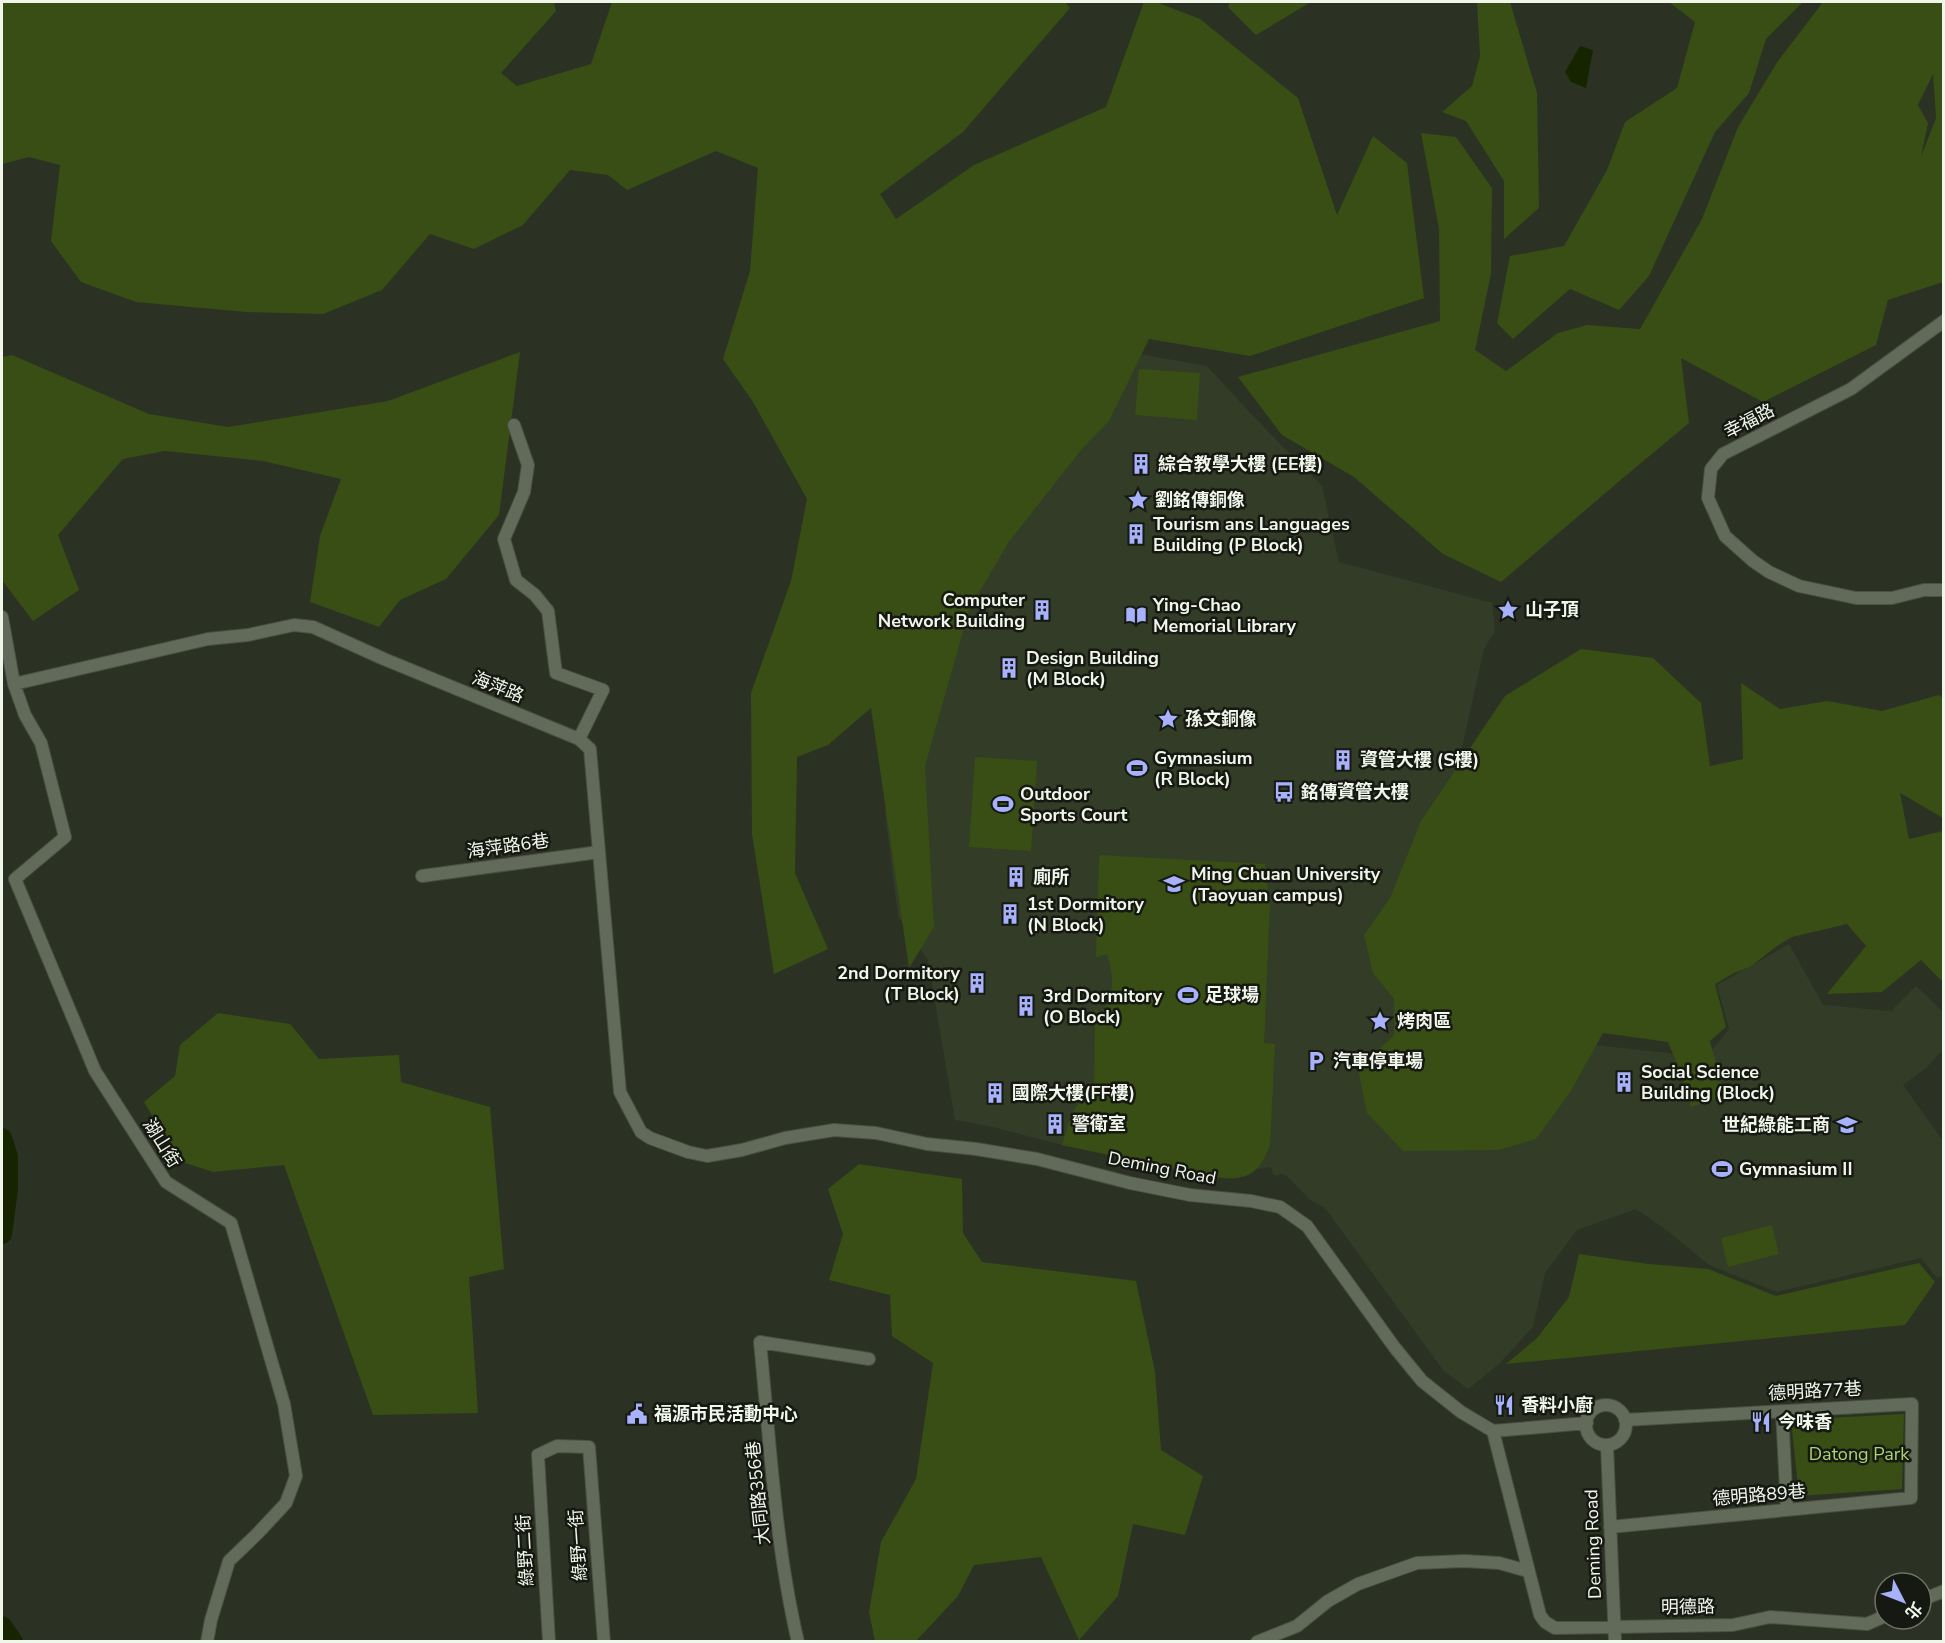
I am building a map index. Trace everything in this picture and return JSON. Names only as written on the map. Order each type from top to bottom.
[{"type":"street","name":"幸福路","points":[[1944,321],[1851,389],[1723,454],[1711,469],[1708,498],[1725,536],[1769,572],[1799,586],[1856,598],[1875,599],[1892,598],[1924,590],[1944,590]]},
{"type":"street","points":[[514,425],[528,465],[524,492],[504,539],[516,580],[548,611],[556,673],[603,690],[579,739],[590,749],[599,852]]},
{"type":"street","points":[[2,617],[14,684]]},
{"type":"street","name":"海萍路","points":[[14,684],[208,639],[248,636],[294,626],[312,627],[579,739]]},
{"type":"street","name":"湖山街","points":[[14,684],[25,715],[41,743],[65,837],[15,879],[94,1071],[166,1182],[231,1223],[284,1404],[296,1476],[286,1503],[228,1561],[207,1641]]},
{"type":"street","name":"海萍路6巷","points":[[422,876],[599,852]]},
{"type":"street","name":"Deming Road","points":[[599,852],[620,1092],[641,1132],[650,1138],[688,1152],[707,1156],[742,1150],[785,1138],[834,1130],[876,1133],[927,1144],[1037,1159],[1130,1183],[1190,1195],[1251,1201],[1280,1207],[1307,1226],[1395,1348],[1422,1381],[1461,1412],[1493,1431]]},
{"type":"street","name":"大同路356巷","points":[[798,1641],[790,1607],[776,1506],[760,1342],[869,1359]]},
{"type":"street","name":"德明路77巷","points":[[1625,1420],[1912,1404],[1911,1498]]},
{"type":"street","points":[[1605,1406],[1618,1409],[1625,1420],[1626,1426],[1622,1437],[1607,1445],[1594,1441],[1587,1430],[1587,1423],[1593,1411],[1605,1406]]},
{"type":"street","points":[[1782,1411],[1787,1510]]},
{"type":"street","points":[[1493,1431],[1587,1423]]},
{"type":"street","name":"明德路","points":[[1493,1431],[1540,1615],[1545,1622],[1555,1628],[1733,1624],[1770,1617],[1867,1624],[1873,1621]]},
{"type":"street","name":"Deming Road","points":[[1607,1445],[1615,1641]]},
{"type":"street","name":"綠野一街","points":[[538,1455],[557,1446],[589,1447],[604,1641]]},
{"type":"street","name":"綠野二街","points":[[538,1455],[549,1641]]},
{"type":"street","name":"德明路89巷","points":[[1610,1527],[1911,1498]]},
{"type":"street","points":[[1257,1641],[1297,1626],[1328,1601],[1358,1584],[1417,1563],[1440,1561],[1499,1563],[1528,1570]]},
{"type":"shaded area","points":[[1580,46],[1593,50],[1586,88],[1571,82],[1565,72]]},
{"type":"shaded area","name":"Ming Chuan University (Taoyuan campus)","points":[[1122,351],[1207,366],[1322,486],[1339,562],[1492,603],[1495,631],[1484,649],[1459,761],[1451,854],[1528,1038],[1669,1053],[1711,1068],[1722,1077],[1704,1060],[1729,1029],[1717,985],[1789,944],[1823,1005],[1891,1011],[1916,986],[1943,1012],[1943,1050],[1926,1068],[1903,1085],[1943,1141],[1943,1275],[1937,1278],[1921,1258],[1777,1292],[1709,1265],[1636,1209],[1577,1230],[1545,1273],[1533,1327],[1499,1364],[1468,1389],[1443,1370],[1325,1208],[1310,1200],[1287,1176],[1282,1174],[1276,1176],[1269,1167],[1257,1169],[1246,1176],[1233,1179],[1203,1175],[955,1120],[928,960],[898,916],[885,813],[926,585]]},
{"type":"green space","points":[[2,2],[554,2],[556,11],[501,73],[517,86],[591,64],[612,2],[1065,2],[1070,8],[963,132],[880,194],[896,219],[974,165],[1106,107],[1144,2],[1156,2],[1200,19],[1298,98],[1337,215],[1373,136],[1407,163],[1424,298],[1250,356],[1149,339],[1109,421],[1082,449],[1008,543],[969,610],[925,766],[934,927],[909,968],[871,708],[828,745],[797,757],[795,873],[828,949],[774,974],[752,834],[751,693],[791,581],[807,499],[753,402],[723,359],[750,271],[758,168],[716,151],[627,190],[608,175],[570,170],[523,225],[474,249],[430,234],[382,290],[323,314],[246,312],[136,302],[81,282],[51,241],[60,165],[29,157],[2,164]]},
{"type":"green space","points":[[1230,2],[1311,2],[1256,35],[1228,7]]},
{"type":"green space","points":[[1472,2],[1510,2],[1537,93],[1539,208],[1504,239],[1504,181],[1466,121],[1442,112],[1472,86],[1480,56],[1477,3]]},
{"type":"green space","points":[[1669,2],[1803,2],[1766,39],[1749,93],[1715,132],[1649,276],[1619,310],[1570,289],[1513,339],[1497,323],[1510,256],[1564,246],[1607,170],[1625,122],[1677,88],[1695,22]]},
{"type":"green space","points":[[1823,2],[1943,2],[1943,282],[1888,300],[1876,345],[1763,402],[1681,358],[1689,423],[1501,582],[1443,554],[1354,477],[1282,435],[1238,377],[1440,321],[1439,229],[1421,133],[1456,137],[1492,188],[1491,274],[1475,350],[1506,371],[1558,333],[1587,325],[1640,329],[1702,219],[1738,127],[1778,61]],"holes":[[[1933,74],[1936,118],[1921,157],[1928,123],[1918,105]]]},
{"type":"green space","points":[[520,352],[499,515],[446,579],[400,600],[379,627],[310,602],[320,536],[341,479],[263,461],[165,451],[123,459],[58,535],[79,590],[33,621],[2,580],[2,357],[12,355],[149,414],[228,427],[388,401]]},
{"type":"green space","points":[[1139,369],[1200,373],[1197,420],[1135,415]]},
{"type":"green space","points":[[1581,649],[1653,658],[1701,703],[1710,766],[1743,759],[1741,683],[1780,709],[1827,701],[1882,711],[1939,695],[1943,698],[1943,818],[1900,793],[1909,839],[1943,831],[1943,982],[1921,960],[1882,992],[1827,994],[1866,946],[1847,924],[1792,937],[1750,967],[1715,984],[1726,1027],[1710,1041],[1725,1096],[1691,1107],[1668,1042],[1603,1033],[1571,1091],[1536,1139],[1499,1150],[1403,1151],[1367,1113],[1358,1069],[1394,1035],[1394,999],[1373,973],[1364,935],[1390,898],[1421,821],[1505,696]]},
{"type":"green space","name":"Outdoor Sports Court","points":[[975,757],[1037,761],[1031,851],[969,847]]},
{"type":"green space","points":[[1099,855],[1265,864],[1270,906],[1264,1043],[1275,1044],[1270,1145],[1261,1164],[1250,1174],[1236,1178],[1204,1176],[1062,1145],[1071,1114],[1081,1100],[1094,1099],[1095,1009],[1102,1013],[1112,984],[1107,954],[1096,957]]},
{"type":"green space","points":[[218,1013],[290,1024],[319,1059],[399,1055],[401,1082],[490,1107],[504,1269],[469,1277],[478,1413],[373,1415],[284,1165],[213,1172],[179,1161],[144,1102],[175,1076],[180,1045]]},
{"type":"green space","points":[[859,1164],[962,1179],[963,1233],[982,1262],[1136,1281],[1155,1372],[1161,1450],[1203,1476],[1185,1535],[1133,1524],[1118,1596],[1079,1640],[1041,1557],[974,1565],[958,1596],[917,1640],[875,1641],[869,1612],[881,1542],[916,1479],[933,1363],[892,1336],[890,1295],[829,1280],[843,1234],[828,1189]]},
{"type":"green space","points":[[1772,1225],[1779,1254],[1728,1267],[1721,1238]]},
{"type":"green space","points":[[1579,1254],[1649,1264],[1708,1269],[1776,1296],[1919,1263],[1935,1282],[1905,1325],[1506,1364],[1537,1338],[1569,1297]]},
{"type":"green space","name":"Datong Park","points":[[1904,1414],[1902,1489],[1799,1496],[1791,1420]]},
{"type":"waterway","points":[[2,1138],[8,1157],[8,1189],[2,1234]]},
{"type":"waterway","points":[[2,1626],[13,1642]]},
{"type":"place","name":"綜合教學大樓 (EE樓)","points":[[1141,464]]},
{"type":"place","name":"劉銘傳銅像","points":[[1138,500]]},
{"type":"place","name":"Tourism ans Languages Building (P Block)","points":[[1136,534]]},
{"type":"place","name":"Computer Network Building","points":[[1042,610]]},
{"type":"place","name":"山子頂","points":[[1508,610]]},
{"type":"place","name":"Ying-Chao Memorial Library","points":[[1136,615]]},
{"type":"place","name":"Design Building (M Block)","points":[[1009,668]]},
{"type":"place","name":"孫文銅像","points":[[1168,719]]},
{"type":"place","name":"資管大樓 (S樓)","points":[[1343,760]]},
{"type":"place","name":"Gymnasium (R Block)","points":[[1137,768]]},
{"type":"place","name":"銘傳資管大樓","points":[[1284,792]]},
{"type":"place","name":"Outdoor Sports Court","points":[[1003,804]]},
{"type":"place","name":"廁所","points":[[1016,877]]},
{"type":"place","name":"Ming Chuan University (Taoyuan campus)","points":[[1174,884]]},
{"type":"place","name":"1st Dormitory (N Block)","points":[[1010,914]]},
{"type":"place","name":"2nd Dormitory (T Block)","points":[[977,983]]},
{"type":"place","name":"足球場","points":[[1188,995]]},
{"type":"place","name":"3rd Dormitory (O Block)","points":[[1026,1006]]},
{"type":"place","name":"烤肉區","points":[[1380,1021]]},
{"type":"place","name":"汽車停車場","points":[[1316,1061]]},
{"type":"place","name":"Social Science Building (Block)","points":[[1624,1082]]},
{"type":"place","name":"國際大樓(FF樓)","points":[[995,1093]]},
{"type":"place","name":"警衛室","points":[[1055,1124]]},
{"type":"place","name":"世紀綠能工商","points":[[1847,1125]]},
{"type":"place","name":"Gymnasium II","points":[[1722,1169]]},
{"type":"place","name":"香料小廚","points":[[1504,1405]]},
{"type":"place","name":"福源市民活動中心","points":[[637,1414]]},
{"type":"place","name":"今味香","points":[[1761,1422]]}]
